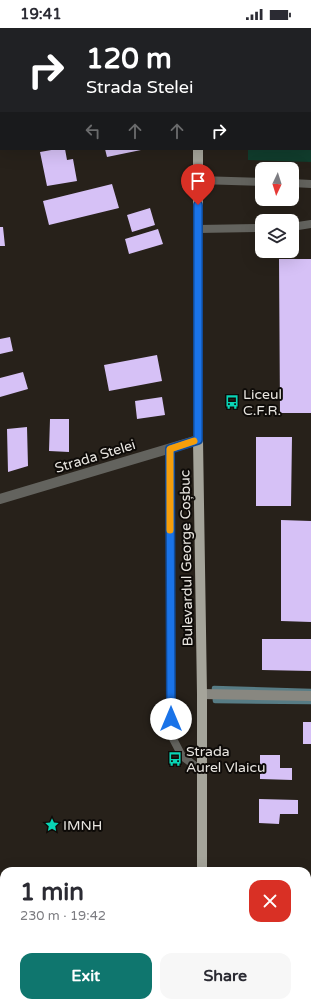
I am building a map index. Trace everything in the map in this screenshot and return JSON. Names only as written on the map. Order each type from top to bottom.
[{"type":"main road","name":"Bulevardul George Coșbuc","points":[[198,150],[198,440],[202,694],[202,867]]},
{"type":"main road","points":[[202,694],[311,696]]},
{"type":"street","name":"Strada Stelei","points":[[0,499],[198,440]]},
{"type":"lane","points":[[198,180],[255,182]]},
{"type":"lane","points":[[299,183],[311,184]]},
{"type":"lane","points":[[299,226],[311,224]]},
{"type":"lane","points":[[198,229],[255,228]]},
{"type":"lane","points":[[170,449],[171,735],[182,756],[202,771]]},
{"type":"green space","points":[[248,150],[311,150],[311,162],[248,160]]},
{"type":"building","points":[[65,150],[67,160],[73,159],[77,181],[47,186],[40,152]]},
{"type":"building","points":[[105,150],[141,150],[107,157]]},
{"type":"building","points":[[112,184],[119,208],[49,225],[43,201]]},
{"type":"building","points":[[150,208],[155,225],[132,232],[127,215]]},
{"type":"building","points":[[0,227],[3,227],[5,246],[0,246]]},
{"type":"building","points":[[158,229],[163,244],[129,254],[125,239]]},
{"type":"building","points":[[279,259],[311,259],[311,413],[280,413]]},
{"type":"building","points":[[10,337],[13,351],[0,354],[0,339]]},
{"type":"building","points":[[157,355],[162,381],[109,391],[104,365]]},
{"type":"building","points":[[23,372],[28,389],[0,397],[0,378]]},
{"type":"building","points":[[162,397],[165,415],[137,419],[135,401]]},
{"type":"building","points":[[50,419],[69,419],[69,452],[49,451]]},
{"type":"building","points":[[27,427],[28,466],[8,472],[7,429]]},
{"type":"building","points":[[256,437],[292,437],[291,506],[256,506]]},
{"type":"building","points":[[281,520],[311,521],[311,622],[281,621]]},
{"type":"building","points":[[262,639],[311,639],[311,671],[262,670]]},
{"type":"building","points":[[303,722],[311,722],[311,744],[303,744]]},
{"type":"building","points":[[260,755],[280,755],[280,768],[292,768],[292,780],[260,779]]},
{"type":"building","points":[[259,799],[298,800],[298,814],[280,814],[279,824],[259,823]]},
{"type":"waterway","points":[[311,691],[214,688],[215,701],[311,702]]},
{"type":"slow traffic","points":[[170,530],[170,449],[194,441]]},
{"type":"place","name":"Liceul C.F.R.","points":[[232,402]]},
{"type":"place","name":"Strada Aurel Vlaicu","points":[[175,759]]},
{"type":"place","name":"IMNH","points":[[52,825]]},
{"type":"route","points":[[171,719],[170,449],[198,440],[198,205]]}]
